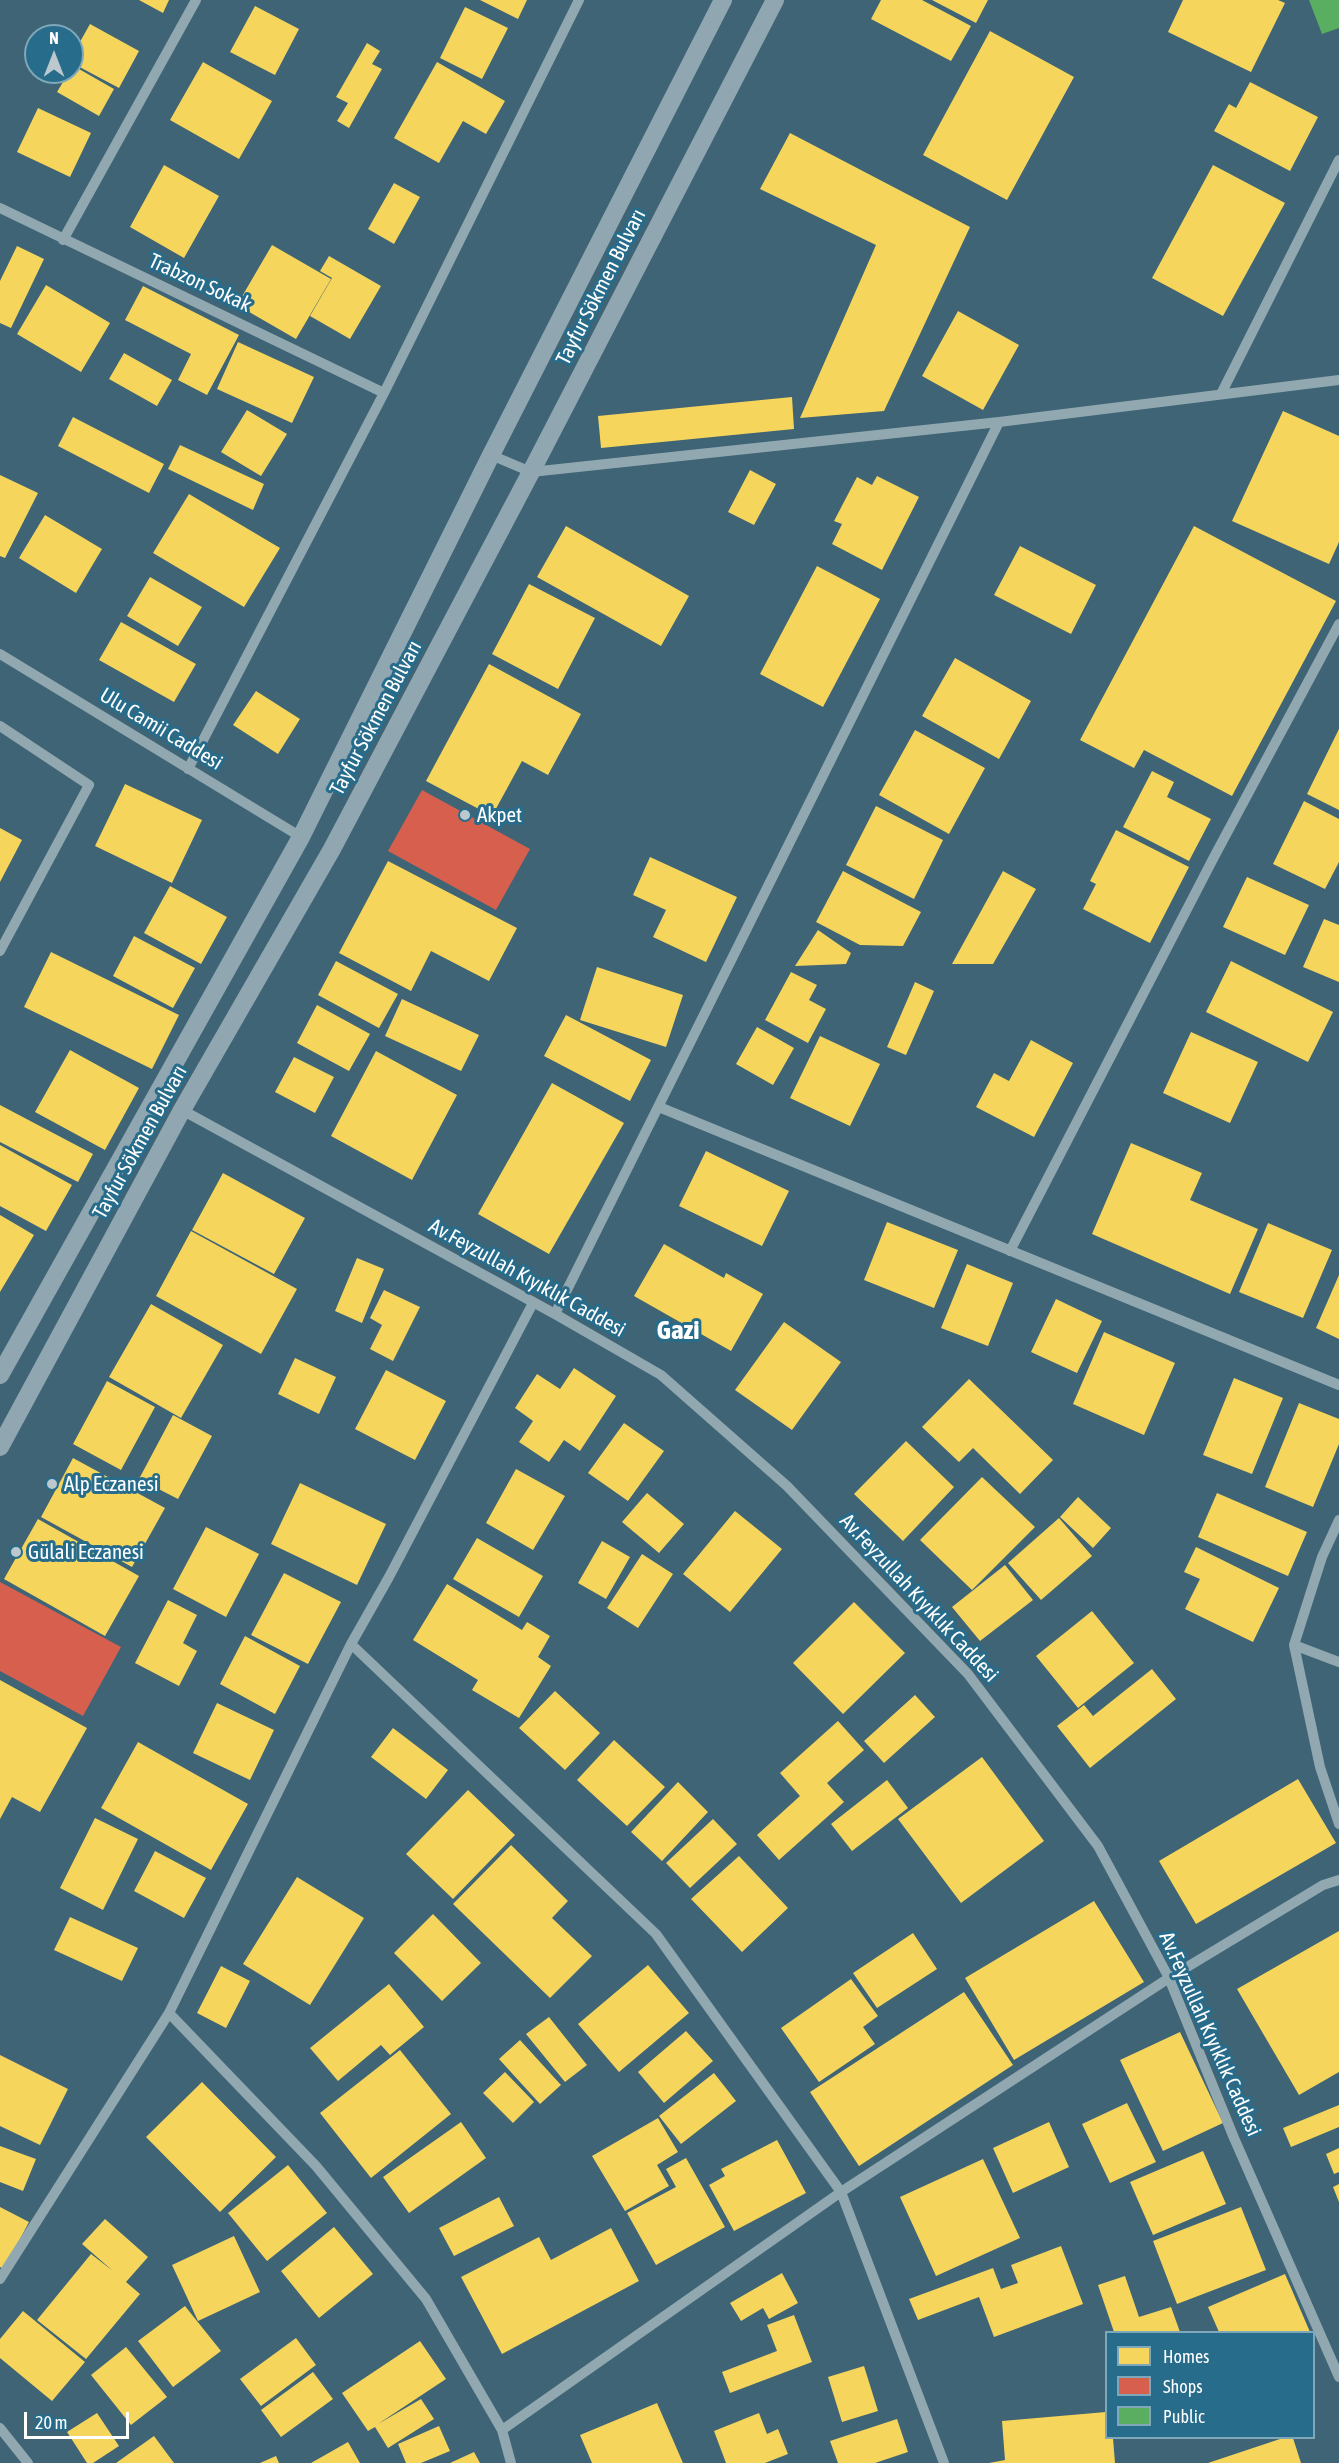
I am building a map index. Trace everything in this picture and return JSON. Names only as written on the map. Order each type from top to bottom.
[{"type":"main road","name":"Tayfur Sökmen Bulvarı","points":[[3,1365],[301,837],[491,455],[723,0]]},
{"type":"main road","name":"Tayfur Sökmen Bulvarı","points":[[0,1447],[182,1110],[332,849],[531,472],[775,0]]},
{"type":"street","points":[[63,240],[196,0]]},
{"type":"street","points":[[188,769],[384,393],[579,0]]},
{"type":"street","points":[[1221,394],[1339,160]]},
{"type":"street","name":"Trabzon Sokak","points":[[0,208],[384,393]]},
{"type":"street","points":[[491,455],[531,472],[999,422],[1339,380]]},
{"type":"street","points":[[555,1314],[999,422]]},
{"type":"street","points":[[1010,1251],[1214,857],[1339,624]]},
{"type":"street","name":"Ulu Camii Caddesi","points":[[0,654],[301,837]]},
{"type":"street","points":[[0,726],[89,785],[0,951]]},
{"type":"street","points":[[659,1107],[1339,1385]]},
{"type":"street","name":"Av.Feyzullah Kıyıklık Caddesi","points":[[182,1110],[555,1314],[661,1375],[787,1486],[968,1674],[1098,1846],[1168,1978],[1234,2138],[1339,2376]]},
{"type":"street","points":[[0,2279],[169,2013],[351,1644],[389,1577],[533,1303]]},
{"type":"street","points":[[1339,1520],[1322,1557],[1294,1645],[1320,1767],[1339,1824]]},
{"type":"street","points":[[351,1644],[656,1934],[841,2192],[944,2463]]},
{"type":"street","points":[[1294,1645],[1339,1662]]},
{"type":"street","points":[[502,2430],[841,2192],[1168,1978],[1323,1885],[1339,1880]]},
{"type":"street","points":[[169,2013],[316,2166],[426,2299],[502,2430],[511,2463]]},
{"type":"street","points":[[0,2428],[28,2463]]},
{"type":"building: Homes","points":[[139,0],[169,0],[163,13]]},
{"type":"building: Homes","points":[[480,0],[527,0],[518,19]]},
{"type":"building: Homes","points":[[881,0],[922,0],[971,26],[951,61],[871,19]]},
{"type":"building: Homes","points":[[932,0],[988,0],[976,23]]},
{"type":"building: Homes","points":[[1183,0],[1278,0],[1285,3],[1251,72],[1168,32]]},
{"type":"building: Homes","points":[[255,6],[299,29],[275,75],[230,52]]},
{"type":"building: Homes","points":[[465,7],[508,28],[482,79],[440,58]]},
{"type":"building: Homes","points":[[90,24],[139,51],[119,88],[84,69],[84,35]]},
{"type":"building: Homes","points":[[990,31],[1074,77],[1007,200],[923,155]]},
{"type":"building: Homes","points":[[367,43],[380,51],[372,64],[382,69],[349,128],[337,121],[348,103],[336,97]]},
{"type":"building: Homes","points":[[203,62],[272,101],[239,159],[170,120]]},
{"type":"building: Homes","points":[[437,62],[505,101],[486,134],[463,121],[439,163],[394,138]]},
{"type":"building: Homes","points":[[84,72],[114,89],[99,116],[57,92],[62,84],[84,84]]},
{"type":"building: Homes","points":[[1250,82],[1318,117],[1290,171],[1214,131],[1229,104],[1236,108]]},
{"type":"building: Homes","points":[[38,108],[91,133],[70,177],[17,152]]},
{"type":"building: Homes","points":[[790,133],[970,227],[884,411],[800,418],[876,245],[760,189]]},
{"type":"building: Homes","points":[[164,165],[219,196],[184,258],[130,227]]},
{"type":"building: Homes","points":[[1213,165],[1285,203],[1223,316],[1152,278]]},
{"type":"building: Homes","points":[[394,183],[420,197],[394,244],[368,229]]},
{"type":"building: Homes","points":[[272,245],[331,279],[296,339],[237,305]]},
{"type":"building: Homes","points":[[17,246],[44,259],[11,328],[0,323],[0,281]]},
{"type":"building: Homes","points":[[329,256],[381,286],[350,339],[310,316],[332,278],[320,271]]},
{"type":"building: Homes","points":[[46,285],[110,323],[81,372],[17,334]]},
{"type":"building: Homes","points":[[143,286],[239,335],[207,395],[178,380],[191,354],[125,320]]},
{"type":"building: Homes","points":[[958,311],[1019,345],[983,410],[922,376]]},
{"type":"building: Homes","points":[[238,342],[314,377],[292,423],[217,389]]},
{"type":"building: Homes","points":[[124,353],[172,380],[157,406],[109,379]]},
{"type":"building: Homes","points":[[792,397],[794,429],[601,448],[598,416]]},
{"type":"building: Homes","points":[[247,410],[287,434],[261,476],[221,452]]},
{"type":"building: Homes","points":[[1283,411],[1339,436],[1339,542],[1329,564],[1232,521]]},
{"type":"building: Homes","points":[[73,417],[164,464],[149,493],[58,446]]},
{"type":"building: Homes","points":[[180,445],[264,484],[253,510],[168,469]]},
{"type":"building: Homes","points":[[750,470],[776,484],[754,525],[728,512]]},
{"type":"building: Homes","points":[[0,475],[38,493],[5,558],[0,556]]},
{"type":"building: Homes","points":[[877,476],[919,497],[882,570],[832,544],[842,524],[834,521],[857,477],[872,485]]},
{"type":"building: Homes","points":[[189,494],[280,548],[244,607],[153,553]]},
{"type":"building: Homes","points":[[45,515],[102,549],[76,593],[19,558]]},
{"type":"building: Homes","points":[[566,526],[689,596],[661,646],[537,577]]},
{"type":"building: Homes","points":[[1194,526],[1336,601],[1232,796],[1144,750],[1134,768],[1080,740]]},
{"type":"building: Homes","points":[[1020,546],[1096,585],[1071,634],[994,595]]},
{"type":"building: Homes","points":[[817,566],[880,599],[823,707],[760,674]]},
{"type":"building: Homes","points":[[150,577],[202,607],[178,646],[127,616]]},
{"type":"building: Homes","points":[[529,584],[595,618],[558,689],[492,654]]},
{"type":"building: Homes","points":[[121,622],[196,664],[174,702],[99,660]]},
{"type":"building: Homes","points":[[955,658],[1031,701],[999,759],[922,716]]},
{"type":"building: Homes","points":[[489,664],[581,714],[548,775],[522,761],[492,816],[426,781]]},
{"type":"building: Homes","points":[[256,691],[300,719],[278,754],[233,725]]},
{"type":"building: Homes","points":[[1339,729],[1339,810],[1307,794]]},
{"type":"building: Homes","points":[[915,730],[985,768],[949,834],[879,795]]},
{"type":"building: Homes","points":[[1152,771],[1174,782],[1167,797],[1211,819],[1189,861],[1123,827]]},
{"type":"building: Homes","points":[[125,784],[202,820],[172,883],[95,846]]},
{"type":"building: Homes","points":[[1304,801],[1339,819],[1339,862],[1325,889],[1273,864]]},
{"type":"building: Homes","points":[[876,806],[943,840],[914,899],[846,865]]},
{"type":"building: Homes","points":[[0,828],[22,840],[0,882]]},
{"type":"building: Homes","points":[[1116,830],[1189,867],[1150,943],[1083,909],[1096,884],[1090,881]]},
{"type":"building: Homes","points":[[650,857],[737,897],[706,962],[653,937],[666,910],[633,895]]},
{"type":"building: Homes","points":[[388,861],[517,928],[489,981],[431,951],[411,991],[339,953]]},
{"type":"building: Homes","points":[[843,871],[921,912],[903,946],[860,945],[816,922]]},
{"type":"building: Homes","points":[[1003,871],[1036,889],[993,964],[952,964]]},
{"type":"building: Homes","points":[[1247,877],[1309,905],[1285,955],[1223,927]]},
{"type":"building: Homes","points":[[170,886],[227,917],[201,964],[144,933]]},
{"type":"building: Homes","points":[[1324,919],[1339,925],[1339,982],[1303,967]]},
{"type":"building: Homes","points":[[818,930],[851,953],[846,964],[795,966]]},
{"type":"building: Homes","points":[[134,936],[195,968],[173,1008],[113,976]]},
{"type":"building: Homes","points":[[51,952],[179,1015],[152,1069],[24,1007]]},
{"type":"building: Homes","points":[[336,961],[398,994],[379,1028],[318,995]]},
{"type":"building: Homes","points":[[1231,961],[1333,1012],[1308,1062],[1206,1012]]},
{"type":"building: Homes","points":[[597,967],[683,995],[666,1047],[580,1020]]},
{"type":"building: Homes","points":[[791,972],[817,985],[809,1000],[826,1009],[808,1043],[765,1020]]},
{"type":"building: Homes","points":[[915,982],[934,991],[906,1055],[887,1047]]},
{"type":"building: Homes","points":[[402,999],[479,1035],[461,1071],[385,1036]]},
{"type":"building: Homes","points":[[317,1005],[370,1034],[349,1071],[297,1043]]},
{"type":"building: Homes","points":[[566,1015],[651,1060],[630,1101],[544,1056]]},
{"type":"building: Homes","points":[[757,1027],[794,1048],[773,1085],[736,1064]]},
{"type":"building: Homes","points":[[1191,1032],[1258,1062],[1230,1123],[1163,1093]]},
{"type":"building: Homes","points":[[820,1036],[880,1064],[850,1126],[790,1098]]},
{"type":"building: Homes","points":[[1031,1040],[1073,1063],[1034,1137],[976,1107],[994,1073],[1009,1081]]},
{"type":"building: Homes","points":[[70,1050],[139,1088],[105,1150],[35,1112]]},
{"type":"building: Homes","points":[[376,1051],[457,1095],[412,1180],[331,1136]]},
{"type":"building: Homes","points":[[294,1057],[334,1077],[315,1113],[275,1092]]},
{"type":"building: Homes","points":[[552,1083],[624,1123],[549,1254],[478,1214]]},
{"type":"building: Homes","points":[[0,1105],[93,1154],[78,1182],[0,1142]]},
{"type":"building: Homes","points":[[1131,1143],[1202,1173],[1190,1200],[1258,1229],[1230,1294],[1092,1234]]},
{"type":"building: Homes","points":[[0,1145],[72,1185],[46,1231],[0,1206]]},
{"type":"building: Homes","points":[[706,1151],[789,1191],[762,1246],[679,1206]]},
{"type":"building: Homes","points":[[223,1173],[305,1218],[274,1274],[192,1230]]},
{"type":"building: Homes","points":[[0,1215],[34,1235],[0,1292]]},
{"type":"building: Homes","points":[[887,1222],[958,1250],[934,1308],[864,1280]]},
{"type":"building: Homes","points":[[1268,1223],[1332,1250],[1303,1318],[1239,1292]]},
{"type":"building: Homes","points":[[191,1231],[297,1289],[261,1354],[156,1296]]},
{"type":"building: Homes","points":[[664,1244],[724,1278],[726,1273],[763,1294],[731,1351],[634,1296]]},
{"type":"building: Homes","points":[[357,1258],[384,1269],[362,1323],[335,1311]]},
{"type":"building: Homes","points":[[967,1264],[1013,1283],[988,1346],[941,1328]]},
{"type":"building: Homes","points":[[1339,1275],[1339,1339],[1316,1328]]},
{"type":"building: Homes","points":[[384,1290],[420,1307],[393,1361],[370,1349],[382,1325],[370,1318]]},
{"type":"building: Homes","points":[[1056,1299],[1102,1321],[1077,1373],[1031,1352]]},
{"type":"building: Homes","points":[[151,1304],[223,1345],[181,1418],[109,1377]]},
{"type":"building: Homes","points":[[784,1322],[841,1362],[792,1430],[735,1390]]},
{"type":"building: Homes","points":[[1104,1332],[1175,1363],[1144,1435],[1073,1404]]},
{"type":"building: Homes","points":[[295,1358],[336,1377],[319,1414],[278,1394]]},
{"type":"building: Homes","points":[[574,1368],[616,1396],[580,1451],[564,1440],[549,1462],[519,1442],[533,1421],[515,1408],[537,1374],[560,1389]]},
{"type":"building: Homes","points":[[386,1370],[446,1401],[415,1460],[355,1429]]},
{"type":"building: Homes","points":[[1234,1378],[1283,1398],[1252,1474],[1203,1455]]},
{"type":"building: Homes","points":[[969,1379],[1053,1460],[1020,1494],[973,1448],[959,1462],[922,1427]]},
{"type":"building: Homes","points":[[107,1381],[155,1407],[121,1470],[73,1444]]},
{"type":"building: Homes","points":[[1299,1403],[1339,1419],[1339,1444],[1313,1507],[1265,1487]]},
{"type":"building: Homes","points":[[173,1415],[212,1436],[178,1499],[139,1479]]},
{"type":"building: Homes","points":[[624,1423],[664,1451],[628,1501],[588,1473]]},
{"type":"building: Homes","points":[[906,1441],[954,1487],[903,1541],[854,1494]]},
{"type":"building: Homes","points":[[73,1458],[165,1508],[132,1567],[41,1517]]},
{"type":"building: Homes","points":[[516,1469],[565,1496],[533,1550],[486,1523]]},
{"type":"building: Homes","points":[[982,1477],[1035,1527],[972,1590],[920,1540]]},
{"type":"building: Homes","points":[[300,1483],[386,1524],[357,1585],[271,1544]]},
{"type":"building: Homes","points":[[647,1493],[684,1524],[659,1553],[622,1522]]},
{"type":"building: Homes","points":[[1217,1493],[1307,1532],[1288,1576],[1198,1537]]},
{"type":"building: Homes","points":[[1078,1497],[1111,1528],[1093,1548],[1060,1517]]},
{"type":"building: Homes","points":[[735,1511],[782,1549],[730,1612],[683,1574]]},
{"type":"building: Homes","points":[[1059,1518],[1092,1556],[1041,1600],[1008,1563]]},
{"type":"building: Homes","points":[[38,1519],[139,1576],[105,1636],[4,1579]]},
{"type":"building: Homes","points":[[206,1527],[259,1554],[226,1617],[173,1589]]},
{"type":"building: Homes","points":[[477,1538],[543,1576],[519,1617],[453,1579]]},
{"type":"building: Homes","points":[[602,1541],[630,1557],[606,1599],[578,1583]]},
{"type":"building: Homes","points":[[1196,1547],[1279,1588],[1253,1642],[1185,1609],[1200,1579],[1184,1572]]},
{"type":"building: Homes","points":[[642,1554],[673,1574],[638,1628],[607,1608]]},
{"type":"building: Homes","points":[[1005,1565],[1033,1600],[980,1641],[952,1607]]},
{"type":"building: Homes","points":[[284,1573],[341,1602],[308,1664],[251,1635]]},
{"type":"building: Homes","points":[[447,1584],[522,1630],[527,1622],[550,1636],[538,1657],[551,1666],[519,1718],[472,1690],[478,1680],[413,1640]]},
{"type":"building: Homes","points":[[168,1600],[197,1615],[183,1643],[197,1651],[179,1686],[135,1663]]},
{"type":"building: Homes","points":[[854,1602],[905,1653],[843,1714],[793,1663]]},
{"type":"building: Homes","points":[[1092,1611],[1134,1663],[1078,1708],[1036,1656]]},
{"type":"building: Homes","points":[[245,1636],[300,1666],[275,1714],[220,1684]]},
{"type":"building: Homes","points":[[1152,1669],[1176,1699],[1090,1768],[1057,1726],[1084,1705],[1093,1716]]},
{"type":"building: Homes","points":[[0,1680],[87,1728],[40,1812],[12,1797],[0,1819]]},
{"type":"building: Homes","points":[[555,1691],[600,1733],[565,1770],[519,1728]]},
{"type":"building: Homes","points":[[915,1695],[935,1717],[884,1763],[864,1741]]},
{"type":"building: Homes","points":[[217,1703],[274,1730],[250,1780],[193,1753]]},
{"type":"building: Homes","points":[[838,1721],[864,1750],[827,1783],[844,1802],[779,1860],[757,1835],[800,1796],[780,1773]]},
{"type":"building: Homes","points":[[393,1728],[448,1770],[426,1799],[371,1757]]},
{"type":"building: Homes","points":[[614,1740],[665,1787],[627,1826],[577,1780]]},
{"type":"building: Homes","points":[[138,1742],[248,1804],[211,1870],[101,1808]]},
{"type":"building: Homes","points":[[982,1757],[1044,1841],[961,1903],[898,1819]]},
{"type":"building: Homes","points":[[1298,1779],[1336,1843],[1196,1924],[1159,1861]]},
{"type":"building: Homes","points":[[887,1780],[908,1808],[852,1851],[831,1824]]},
{"type":"building: Homes","points":[[678,1782],[708,1812],[662,1861],[631,1832]]},
{"type":"building: Homes","points":[[468,1790],[515,1835],[453,1899],[406,1854]]},
{"type":"building: Homes","points":[[95,1818],[138,1839],[103,1910],[60,1888]]},
{"type":"building: Homes","points":[[713,1819],[737,1844],[690,1888],[666,1863]]},
{"type":"building: Homes","points":[[511,1845],[568,1901],[552,1918],[592,1956],[550,1998],[453,1904]]},
{"type":"building: Homes","points":[[155,1851],[206,1878],[184,1918],[134,1891]]},
{"type":"building: Homes","points":[[739,1856],[788,1908],[742,1952],[691,1899]]},
{"type":"building: Homes","points":[[297,1877],[364,1918],[310,2005],[243,1964]]},
{"type":"building: Homes","points":[[1094,1901],[1144,1982],[1014,2060],[965,1978]]},
{"type":"building: Homes","points":[[433,1914],[481,1963],[442,2001],[394,1953]]},
{"type":"building: Homes","points":[[70,1917],[138,1948],[122,1981],[54,1950]]},
{"type":"building: Homes","points":[[1339,1931],[1339,2072],[1299,2095],[1237,1989]]},
{"type":"building: Homes","points":[[913,1933],[937,1969],[877,2008],[853,1973]]},
{"type":"building: Homes","points":[[648,1965],[689,2013],[619,2072],[578,2024]]},
{"type":"building: Homes","points":[[221,1966],[250,1981],[226,2028],[197,2013]]},
{"type":"building: Homes","points":[[851,1979],[878,2016],[863,2027],[875,2044],[819,2082],[781,2028]]},
{"type":"building: Homes","points":[[389,1984],[424,2027],[390,2055],[381,2045],[338,2081],[310,2048]]},
{"type":"building: Homes","points":[[964,1992],[1013,2065],[859,2166],[810,2092]]},
{"type":"building: Homes","points":[[549,2017],[587,2065],[565,2082],[526,2034]]},
{"type":"building: Homes","points":[[686,2031],[713,2061],[664,2103],[638,2072]]},
{"type":"building: Homes","points":[[1180,2032],[1223,2123],[1163,2151],[1120,2060]]},
{"type":"building: Homes","points":[[520,2040],[561,2085],[540,2104],[499,2059]]},
{"type":"building: Homes","points":[[400,2050],[451,2114],[371,2178],[320,2113]]},
{"type":"building: Homes","points":[[0,2055],[68,2089],[40,2145],[0,2126]]},
{"type":"building: Homes","points":[[505,2072],[534,2102],[513,2123],[483,2093]]},
{"type":"building: Homes","points":[[714,2073],[736,2101],[681,2144],[659,2116]]},
{"type":"building: Homes","points":[[202,2082],[276,2157],[220,2212],[146,2137]]},
{"type":"building: Homes","points":[[1127,2103],[1156,2162],[1110,2183],[1082,2124]]},
{"type":"building: Homes","points":[[1339,2105],[1339,2127],[1291,2147],[1283,2128]]},
{"type":"building: Homes","points":[[658,2118],[678,2152],[657,2165],[669,2186],[625,2211],[592,2156]]},
{"type":"building: Homes","points":[[461,2122],[486,2158],[409,2213],[383,2177]]},
{"type":"building: Homes","points":[[1049,2122],[1069,2167],[1013,2193],[993,2148]]},
{"type":"building: Homes","points":[[777,2140],[806,2193],[734,2231],[709,2185],[725,2176],[721,2169]]},
{"type":"building: Homes","points":[[0,2146],[36,2159],[23,2191],[0,2182]]},
{"type":"building: Homes","points":[[1339,2148],[1339,2172],[1334,2174],[1326,2154]]},
{"type":"building: Homes","points":[[1203,2151],[1226,2204],[1153,2235],[1130,2182]]},
{"type":"building: Homes","points":[[686,2158],[725,2227],[656,2265],[627,2213],[676,2187],[666,2169]]},
{"type":"building: Homes","points":[[983,2159],[1020,2238],[936,2276],[900,2197]]},
{"type":"building: Homes","points":[[288,2165],[327,2213],[267,2261],[228,2213]]},
{"type":"building: Homes","points":[[1339,2184],[1339,2202],[1333,2187]]},
{"type":"building: Homes","points":[[499,2197],[514,2226],[454,2256],[439,2228]]},
{"type":"building: Homes","points":[[0,2207],[29,2222],[4,2269],[0,2267]]},
{"type":"building: Homes","points":[[1241,2207],[1266,2270],[1177,2304],[1153,2241]]},
{"type":"building: Homes","points":[[105,2219],[148,2257],[126,2282],[140,2294],[86,2359],[37,2320],[91,2254],[113,2271],[82,2244]]},
{"type":"building: Homes","points":[[334,2227],[373,2274],[319,2318],[281,2271]]},
{"type":"building: Homes","points":[[611,2228],[639,2281],[502,2354],[461,2277],[539,2237],[551,2260]]},
{"type":"building: Homes","points":[[234,2236],[260,2292],[198,2321],[172,2265]]},
{"type":"building: Homes","points":[[1061,2246],[1083,2304],[994,2337],[979,2297],[918,2320],[909,2299],[993,2268],[1001,2289],[1018,2283],[1011,2265]]},
{"type":"building: Homes","points":[[782,2273],[798,2303],[769,2319],[763,2308],[741,2321],[730,2303]]},
{"type":"building: Homes","points":[[1285,2274],[1310,2331],[1219,2331],[1208,2307]]},
{"type":"building: Homes","points":[[1125,2276],[1139,2317],[1171,2307],[1180,2331],[1114,2331],[1098,2285]]},
{"type":"building: Homes","points":[[185,2306],[221,2351],[173,2387],[138,2341]]},
{"type":"building: Homes","points":[[23,2311],[85,2362],[52,2401],[0,2358],[0,2339]]},
{"type":"building: Homes","points":[[794,2315],[812,2362],[730,2393],[722,2372],[777,2351],[767,2325]]},
{"type":"building: Homes","points":[[296,2338],[316,2365],[261,2406],[240,2379]]},
{"type":"building: Homes","points":[[420,2341],[446,2379],[378,2424],[421,2399],[434,2419],[388,2448],[375,2427],[368,2431],[342,2393]]},
{"type":"building: Homes","points":[[126,2347],[167,2397],[131,2425],[91,2375]]},
{"type":"building: Homes","points":[[864,2366],[878,2411],[842,2422],[828,2377]]},
{"type":"building: Homes","points":[[313,2372],[333,2399],[281,2437],[261,2410]]},
{"type":"building: Homes","points":[[657,2403],[683,2463],[592,2463],[580,2435]]},
{"type":"building: Homes","points":[[1105,2412],[1105,2439],[1113,2439],[1115,2463],[989,2463],[1005,2460],[1002,2421]]},
{"type":"building: Homes","points":[[97,2413],[119,2446],[93,2463],[87,2463],[67,2432]]},
{"type":"building: Homes","points":[[759,2413],[767,2434],[778,2429],[788,2454],[765,2463],[726,2463],[714,2431]]},
{"type":"building: Homes","points":[[897,2419],[908,2452],[875,2463],[838,2463],[830,2441]]},
{"type":"building: Homes","points":[[439,2426],[450,2451],[421,2463],[406,2463],[398,2444]]},
{"type":"building: Homes","points":[[154,2436],[174,2463],[116,2463]]},
{"type":"building: Homes","points":[[1280,2439],[1293,2439],[1301,2463],[1208,2463]]},
{"type":"building: Homes","points":[[348,2442],[360,2463],[311,2463]]},
{"type":"building: Homes","points":[[474,2452],[480,2463],[450,2463]]},
{"type":"building: Homes","points":[[276,2456],[279,2463],[260,2463]]},
{"type":"building: Shops","points":[[422,790],[530,849],[496,910],[388,851]]},
{"type":"building: Shops","points":[[0,1582],[121,1647],[83,1716],[0,1671]]},
{"type":"building: Public","points":[[1309,0],[1339,0],[1339,28],[1322,34]]},
{"type":"place","name":"Akpet","points":[[465,815]]},
{"type":"place","name":"Alp Eczanesi","points":[[52,1484]]},
{"type":"place","name":"Gülali Eczanesi","points":[[16,1552]]},
{"type":"district","name":"Gazi","points":[[678,1330]]}]
